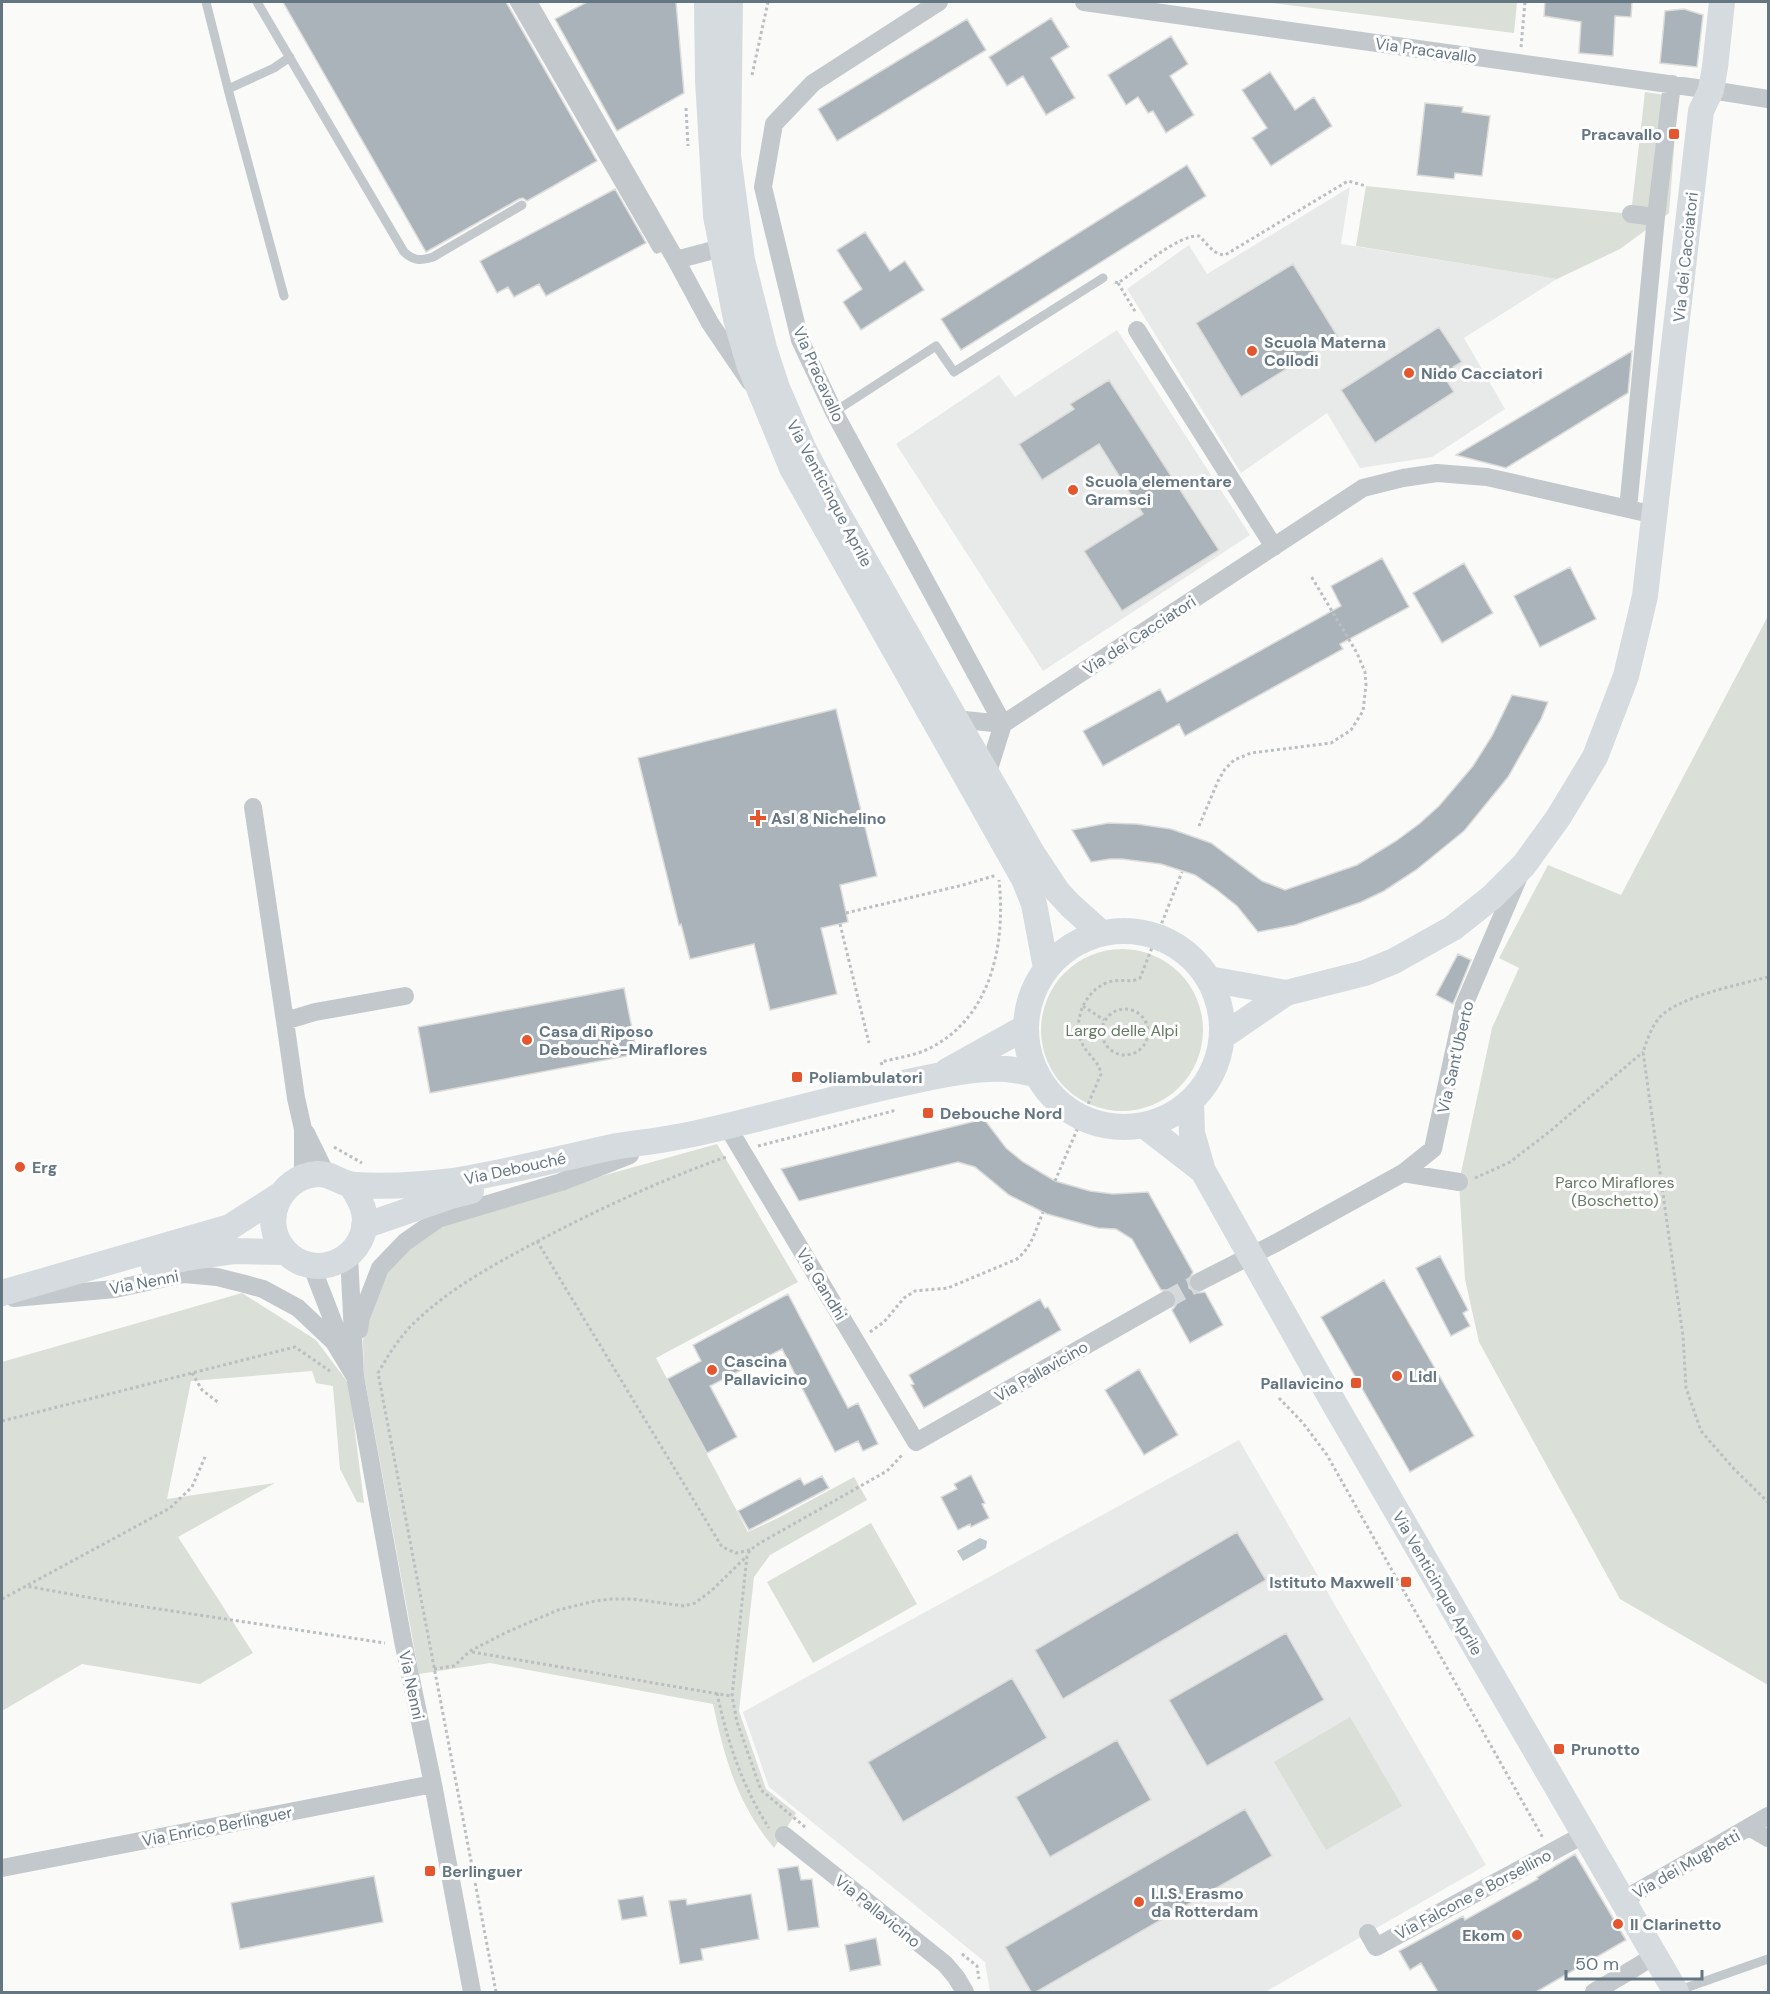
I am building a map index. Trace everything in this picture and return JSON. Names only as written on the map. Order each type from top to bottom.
[{"type":"main road","name":"Via Venticinque Aprile","points":[[707,2],[712,180],[716,216],[736,319],[749,364],[792,468],[1024,879],[1034,904],[1046,968]]},
{"type":"main road","name":"Via Venticinque Aprile","points":[[730,2],[728,155],[742,260],[777,388],[803,448],[829,498],[1032,853],[1058,891],[1101,933]]},
{"type":"main road","name":"Via dei Cacciatori","points":[[1223,1036],[1286,993],[1365,973],[1394,961],[1453,928],[1492,897],[1524,865],[1558,818],[1595,757],[1626,676],[1645,596],[1701,111],[1711,90],[1722,2]]},
{"type":"main road","points":[[1129,930],[1160,937],[1188,954],[1209,979],[1220,1006],[1223,1036],[1215,1068],[1198,1095],[1172,1116],[1158,1123],[1145,1126],[1111,1127],[1080,1118],[1055,1100],[1028,1059],[1024,1043],[1024,1028],[1033,991],[1046,968],[1068,947],[1101,933],[1129,930]]},
{"type":"main road","name":"Via dei Cacciatori","points":[[1209,979],[1286,993]]},
{"type":"main road","name":"Via Debouché","points":[[939,1075],[1024,1028]]},
{"type":"main road","name":"Via Debouché","points":[[315,1176],[360,1177],[411,1185],[454,1180],[627,1144],[678,1137],[939,1075],[1006,1069],[1036,1074]]},
{"type":"main road","name":"Via Venticinque Aprile","points":[[1191,1101],[1192,1133],[1203,1171],[1414,1542],[1675,1992]]},
{"type":"main road","name":"Via Venticinque Aprile","points":[[1145,1126],[1203,1171]]},
{"type":"main road","name":"Via Debouché","points":[[364,1226],[451,1196],[630,1155],[678,1137]]},
{"type":"main road","points":[[2,1293],[230,1227],[280,1195],[290,1184],[315,1176]]},
{"type":"main road","points":[[280,1195],[274,1210],[273,1225],[277,1239],[285,1252],[312,1267],[326,1265],[349,1255],[360,1240],[364,1226],[364,1211],[358,1197],[360,1177]]},
{"type":"main road","points":[[2,1299],[114,1277],[186,1258],[236,1251],[285,1252]]},
{"type":"street","name":"Via Venticinque Aprile","points":[[528,2],[710,323],[735,362],[762,397]]},
{"type":"street","name":"Via Pracavallo","points":[[939,2],[813,83],[774,124],[764,187],[800,340],[834,412],[1003,724]]},
{"type":"street","name":"Via Pracavallo","points":[[1084,2],[1768,99]]},
{"type":"street","points":[[1628,509],[1656,217],[1672,84]]},
{"type":"street","points":[[1631,214],[1656,217]]},
{"type":"street","points":[[671,252],[721,248]]},
{"type":"street","points":[[1137,330],[1274,547]]},
{"type":"street","name":"Via dei Cacciatori","points":[[1003,724],[1363,488],[1403,478],[1437,473],[1487,477],[1655,515]]},
{"type":"street","points":[[955,719],[1003,724],[987,775]]},
{"type":"street","points":[[254,807],[296,1098],[315,1176]]},
{"type":"street","name":"Via Sant'Uberto","points":[[1250,1255],[1403,1173],[1433,1149],[1464,1005],[1524,865]]},
{"type":"street","points":[[285,1022],[315,1012],[405,996]]},
{"type":"street","name":"Via Gandhi","points":[[727,1126],[916,1442]]},
{"type":"street","name":"Via Nenni","points":[[355,1376],[361,1317],[380,1268],[405,1242],[438,1219],[561,1182],[630,1155]]},
{"type":"street","points":[[1403,1173],[1460,1182]]},
{"type":"street","name":"Via Nenni","points":[[349,1255],[355,1376],[403,1641],[433,1784],[472,1992]]},
{"type":"street","points":[[1199,1282],[1250,1255]]},
{"type":"street","name":"Via Nenni","points":[[312,1267],[355,1376]]},
{"type":"street","name":"Via Nenni","points":[[2,1299],[115,1289],[184,1274],[217,1277],[263,1289],[298,1308],[334,1342],[355,1376]]},
{"type":"street","name":"Via Pallavicino","points":[[916,1442],[1166,1300]]},
{"type":"street","name":"Via Enrico Berlinguer","points":[[2,1868],[433,1784]]},
{"type":"street","name":"Via dei Mughetti","points":[[1623,1900],[1768,1816]]},
{"type":"street","name":"Via dei Mughetti","points":[[1749,1827],[1768,1838]]},
{"type":"street","name":"Via Falcone e Borsellino","points":[[1368,1933],[1376,1947],[1585,1834]]},
{"type":"street","name":"Via Pallavicino","points":[[784,1836],[972,1988]]},
{"type":"street","points":[[1594,1992],[1654,1955]]},
{"type":"lane","points":[[206,2],[284,296]]},
{"type":"lane","points":[[257,2],[404,252],[411,259],[421,260],[433,257],[522,205]]},
{"type":"lane","points":[[514,2],[657,249],[671,252]]},
{"type":"lane","points":[[228,89],[274,68],[290,57]]},
{"type":"lane","points":[[834,412],[936,346],[954,372],[1103,278]]},
{"type":"lane","points":[[1675,1992],[1768,1959]]},
{"type":"path","points":[[1519,64],[1525,2]]},
{"type":"path","points":[[1103,278],[1118,284],[1173,244],[1194,235],[1199,236],[1212,251],[1225,255],[1348,181],[1366,186]]},
{"type":"path","points":[[1200,826],[1218,781],[1234,760],[1251,753],[1331,743],[1351,730],[1363,711],[1365,672],[1357,653],[1311,576]]},
{"type":"path","points":[[1055,1181],[1101,1074],[1100,1068],[1084,1048],[1078,1030],[1078,1021],[1083,1006],[1094,991],[1111,981],[1135,981],[1140,978],[1182,872]]},
{"type":"path","points":[[846,913],[999,874],[1002,906],[1000,931],[995,964],[986,989],[967,1018],[947,1038],[924,1051],[881,1062]]},
{"type":"path","points":[[840,924],[869,1043]]},
{"type":"path","points":[[1768,976],[1675,1004],[1659,1018],[1643,1052],[1683,1336],[1686,1388],[1701,1431],[1734,1470],[1768,1502]]},
{"type":"path","points":[[1083,1006],[1104,1020]]},
{"type":"path","points":[[1124,1008],[1136,1011],[1145,1019],[1148,1031],[1146,1043],[1137,1052],[1125,1055],[1113,1052],[1104,1044],[1101,1032],[1104,1020],[1113,1011],[1124,1008]]},
{"type":"path","points":[[1460,1182],[1478,1177],[1510,1162],[1643,1052]]},
{"type":"path","points":[[496,1992],[378,1373],[398,1341],[416,1321],[467,1281],[537,1241],[643,1189],[764,1144],[893,1111]]},
{"type":"path","points":[[330,1143],[353,1157],[360,1177]]},
{"type":"path","points":[[855,1340],[884,1322],[904,1298],[915,1291],[948,1288],[1026,1253],[1043,1212]]},
{"type":"path","points":[[537,1241],[722,1547],[736,1553],[750,1550]]},
{"type":"path","points":[[2,1420],[295,1347],[334,1375],[355,1376]]},
{"type":"path","points":[[192,1373],[202,1390],[219,1403]]},
{"type":"path","points":[[1279,1398],[1303,1423],[1327,1455],[1551,1852]]},
{"type":"path","points":[[434,1669],[454,1666],[470,1651],[551,1613],[595,1601],[633,1599],[684,1606],[695,1603],[759,1543],[886,1471],[916,1442]]},
{"type":"path","points":[[2,1599],[170,1508],[192,1487],[206,1457]]},
{"type":"path","points":[[747,1556],[732,1696],[737,1722],[761,1790],[806,1827]]},
{"type":"path","points":[[26,1586],[379,1644],[403,1641],[430,1645]]},
{"type":"path","points":[[470,1651],[732,1696]]},
{"type":"path","points":[[717,1693],[731,1749],[757,1808],[773,1834],[784,1836]]},
{"type":"path","points":[[959,1952],[977,1966],[972,1988]]},
{"type":"shaded area","points":[[1350,187],[1341,244],[1557,279],[1464,338],[1505,409],[1432,457],[1360,468],[1327,413],[1241,473],[1127,289],[1189,245],[1207,274]]},
{"type":"shaded area","name":"Scuola elementare Gramsci","points":[[1117,330],[1250,535],[1043,671],[896,444],[999,375],[1015,397]]},
{"type":"shaded area","points":[[1239,1440],[1486,1865],[1265,1992],[990,1992],[985,1962],[769,1787],[743,1712]]},
{"type":"shaded area","points":[[980,1538],[987,1541],[986,1548],[963,1561],[957,1551]]},
{"type":"green space","points":[[1264,2],[1517,2],[1514,33]]},
{"type":"green space","points":[[1645,92],[1678,97],[1669,213],[1620,249],[1557,279],[1356,246],[1366,186],[1631,214]]},
{"type":"green space","name":"Parco Miraflores (Boschetto)","points":[[1768,616],[1768,1685],[1620,1599],[1479,1342],[1465,1279],[1459,1182],[1492,1028],[1519,968],[1499,958],[1548,865],[1621,895]]},
{"type":"green space","name":"Largo delle Alpi","points":[[1122,949],[1138,950],[1153,955],[1167,962],[1179,973],[1190,985],[1197,999],[1202,1014],[1202,1046],[1197,1061],[1190,1075],[1179,1087],[1167,1098],[1153,1105],[1138,1110],[1122,1111],[1106,1110],[1091,1105],[1077,1098],[1065,1087],[1054,1075],[1047,1061],[1042,1046],[1041,1030],[1042,1014],[1047,999],[1054,985],[1065,973],[1077,962],[1091,955],[1106,950]]},
{"type":"green space","points":[[717,1144],[798,1282],[656,1358],[748,1532],[854,1477],[867,1500],[770,1555],[754,1577],[739,1711],[766,1789],[796,1813],[774,1848],[751,1814],[734,1780],[722,1744],[713,1704],[490,1663],[419,1674],[364,1375],[363,1341],[370,1308],[381,1282],[406,1249],[437,1226],[476,1211]]},
{"type":"green space","points":[[242,1293],[316,1340],[349,1384],[364,1503],[357,1502],[340,1469],[333,1386],[316,1383],[312,1371],[191,1381],[167,1499],[275,1483],[178,1537],[253,1653],[200,1684],[82,1664],[2,1711],[2,1362]]},
{"type":"green space","points":[[871,1523],[917,1604],[813,1663],[767,1582]]},
{"type":"green space","points":[[1350,1717],[1402,1806],[1326,1850],[1274,1762]]},
{"type":"building","points":[[283,2],[506,2],[597,161],[527,201],[523,198],[519,199],[426,252]]},
{"type":"building","points":[[587,2],[676,2],[684,93],[617,131],[555,19]]},
{"type":"building","points":[[1545,2],[1632,2],[1631,17],[1615,16],[1613,56],[1579,53],[1581,22],[1544,16]]},
{"type":"building","points":[[1684,9],[1703,15],[1697,67],[1660,63],[1665,11]]},
{"type":"building","points":[[1051,18],[1069,47],[1051,58],[1075,98],[1046,115],[1023,76],[1007,86],[989,57]]},
{"type":"building","points":[[967,19],[986,50],[837,141],[818,109]]},
{"type":"building","points":[[1171,36],[1188,64],[1170,76],[1194,115],[1166,133],[1153,111],[1148,113],[1138,97],[1126,105],[1108,75]]},
{"type":"building","points":[[1270,72],[1295,110],[1314,97],[1332,126],[1271,166],[1252,138],[1267,128],[1242,90]]},
{"type":"building","points":[[1425,103],[1463,107],[1462,112],[1490,116],[1482,176],[1455,173],[1454,179],[1417,175]]},
{"type":"building","points":[[1187,165],[1206,196],[961,350],[941,319]]},
{"type":"building","points":[[615,189],[646,243],[546,296],[539,284],[514,297],[508,287],[497,293],[480,261]]},
{"type":"building","points":[[865,232],[890,271],[905,261],[924,290],[861,330],[843,302],[862,289],[837,250]]},
{"type":"building","points":[[1293,264],[1338,337],[1241,397],[1196,323]]},
{"type":"building","points":[[1439,327],[1462,362],[1453,367],[1458,374],[1447,381],[1454,392],[1375,443],[1341,390]]},
{"type":"building","points":[[1632,351],[1628,393],[1506,468],[1456,455]]},
{"type":"building","points":[[1109,380],[1219,550],[1122,611],[1084,551],[1143,514],[1099,444],[1042,480],[1019,444],[1074,409],[1070,404]]},
{"type":"building","points":[[1382,558],[1409,607],[1340,644],[1343,649],[1185,736],[1179,724],[1103,766],[1083,731],[1160,689],[1167,702],[1341,606],[1331,586]]},
{"type":"building","points":[[1464,563],[1493,613],[1442,643],[1413,593]]},
{"type":"building","points":[[1570,567],[1596,619],[1540,647],[1514,596]]},
{"type":"building","points":[[1512,695],[1548,702],[1541,719],[1508,777],[1464,831],[1416,870],[1384,891],[1361,902],[1295,925],[1258,932],[1237,906],[1217,890],[1195,875],[1161,864],[1122,859],[1091,862],[1072,830],[1108,823],[1171,829],[1211,843],[1262,881],[1285,890],[1357,865],[1419,824],[1439,806],[1473,766],[1492,736]]},
{"type":"building","name":"Asl 8 Nichelino","points":[[836,709],[877,876],[840,885],[848,922],[821,928],[837,994],[770,1010],[754,944],[690,959],[681,924],[679,925],[638,758]]},
{"type":"building","points":[[1458,954],[1471,960],[1453,1004],[1436,995]]},
{"type":"building","name":"Casa di Riposo Debouchè-Miraflores","points":[[624,988],[637,1054],[430,1093],[418,1027]]},
{"type":"building","points":[[984,1119],[1006,1148],[1023,1162],[1055,1181],[1090,1191],[1113,1194],[1148,1192],[1193,1272],[1188,1281],[1189,1288],[1198,1293],[1205,1292],[1223,1325],[1190,1343],[1172,1310],[1176,1305],[1176,1295],[1171,1290],[1161,1290],[1132,1239],[1116,1229],[1098,1228],[1047,1214],[1009,1195],[975,1167],[958,1162],[799,1201],[781,1169]]},
{"type":"building","points":[[1440,1256],[1468,1310],[1463,1313],[1470,1326],[1451,1336],[1416,1268]]},
{"type":"building","name":"Lidl","points":[[1384,1280],[1474,1436],[1410,1472],[1321,1317]]},
{"type":"building","name":"Cascina Pallavicino","points":[[788,1294],[848,1408],[858,1403],[878,1444],[863,1451],[858,1441],[835,1452],[782,1349],[710,1386],[737,1437],[707,1453],[667,1379],[701,1361],[693,1345]]},
{"type":"building","points":[[1040,1299],[1045,1308],[1048,1307],[1061,1330],[924,1408],[911,1385],[914,1384],[909,1375]]},
{"type":"building","points":[[1139,1369],[1178,1435],[1144,1455],[1105,1390]]},
{"type":"building","points":[[971,1475],[985,1503],[982,1504],[989,1518],[971,1527],[970,1524],[958,1530],[941,1497],[957,1489],[954,1484]]},
{"type":"building","points":[[822,1476],[829,1488],[749,1530],[738,1511],[800,1478],[804,1485]]},
{"type":"building","points":[[1237,1532],[1266,1580],[1063,1699],[1035,1650]]},
{"type":"building","points":[[1286,1633],[1324,1700],[1207,1766],[1169,1700]]},
{"type":"building","points":[[1012,1678],[1047,1738],[903,1822],[868,1762]]},
{"type":"building","points":[[1117,1740],[1151,1800],[1050,1857],[1016,1797]]},
{"type":"building","name":"I.I.S. Erasmo da Rotterdam","points":[[1245,1809],[1272,1856],[1036,1992],[1031,1992],[1005,1947]]},
{"type":"building","points":[[1575,1854],[1626,1940],[1536,1992],[1438,1992],[1421,1963],[1410,1970],[1399,1951],[1463,1916],[1465,1920],[1538,1879],[1537,1877]]},
{"type":"building","points":[[798,1866],[801,1880],[812,1879],[819,1927],[788,1931],[778,1869]]},
{"type":"building","points":[[374,1876],[383,1922],[240,1949],[231,1903]]},
{"type":"building","points":[[751,1894],[759,1939],[701,1949],[703,1960],[680,1964],[669,1901],[686,1899],[687,1905]]},
{"type":"building","points":[[643,1896],[647,1916],[622,1920],[618,1900]]},
{"type":"building","points":[[876,1938],[881,1965],[850,1971],[845,1945]]},
{"type":"tunnel","points":[[1166,1300],[1199,1282]]},
{"type":"place","name":"Pracavallo","points":[[1674,134]]},
{"type":"place","name":"Scuola Materna Collodi","points":[[1252,351]]},
{"type":"place","name":"Nido Cacciatori","points":[[1409,373]]},
{"type":"place","name":"Scuola elementare Gramsci","points":[[1073,490]]},
{"type":"place","name":"Asl 8 Nichelino","points":[[758,818]]},
{"type":"place","name":"Casa di Riposo Debouchè-Miraflores","points":[[527,1040]]},
{"type":"place","name":"Poliambulatori","points":[[797,1077]]},
{"type":"place","name":"Debouche Nord","points":[[928,1113]]},
{"type":"place","name":"Erg","points":[[20,1167]]},
{"type":"place","name":"Cascina Pallavicino","points":[[712,1370]]},
{"type":"place","name":"Lidl","points":[[1397,1376]]},
{"type":"place","name":"Pallavicino","points":[[1356,1383]]},
{"type":"place","name":"Istituto Maxwell","points":[[1406,1582]]},
{"type":"place","name":"Prunotto","points":[[1559,1749]]},
{"type":"place","name":"Berlinguer","points":[[430,1871]]},
{"type":"place","name":"I.I.S. Erasmo da Rotterdam","points":[[1139,1902]]},
{"type":"place","name":"Il Clarinetto","points":[[1618,1924]]},
{"type":"place","name":"Ekom","points":[[1517,1935]]}]
